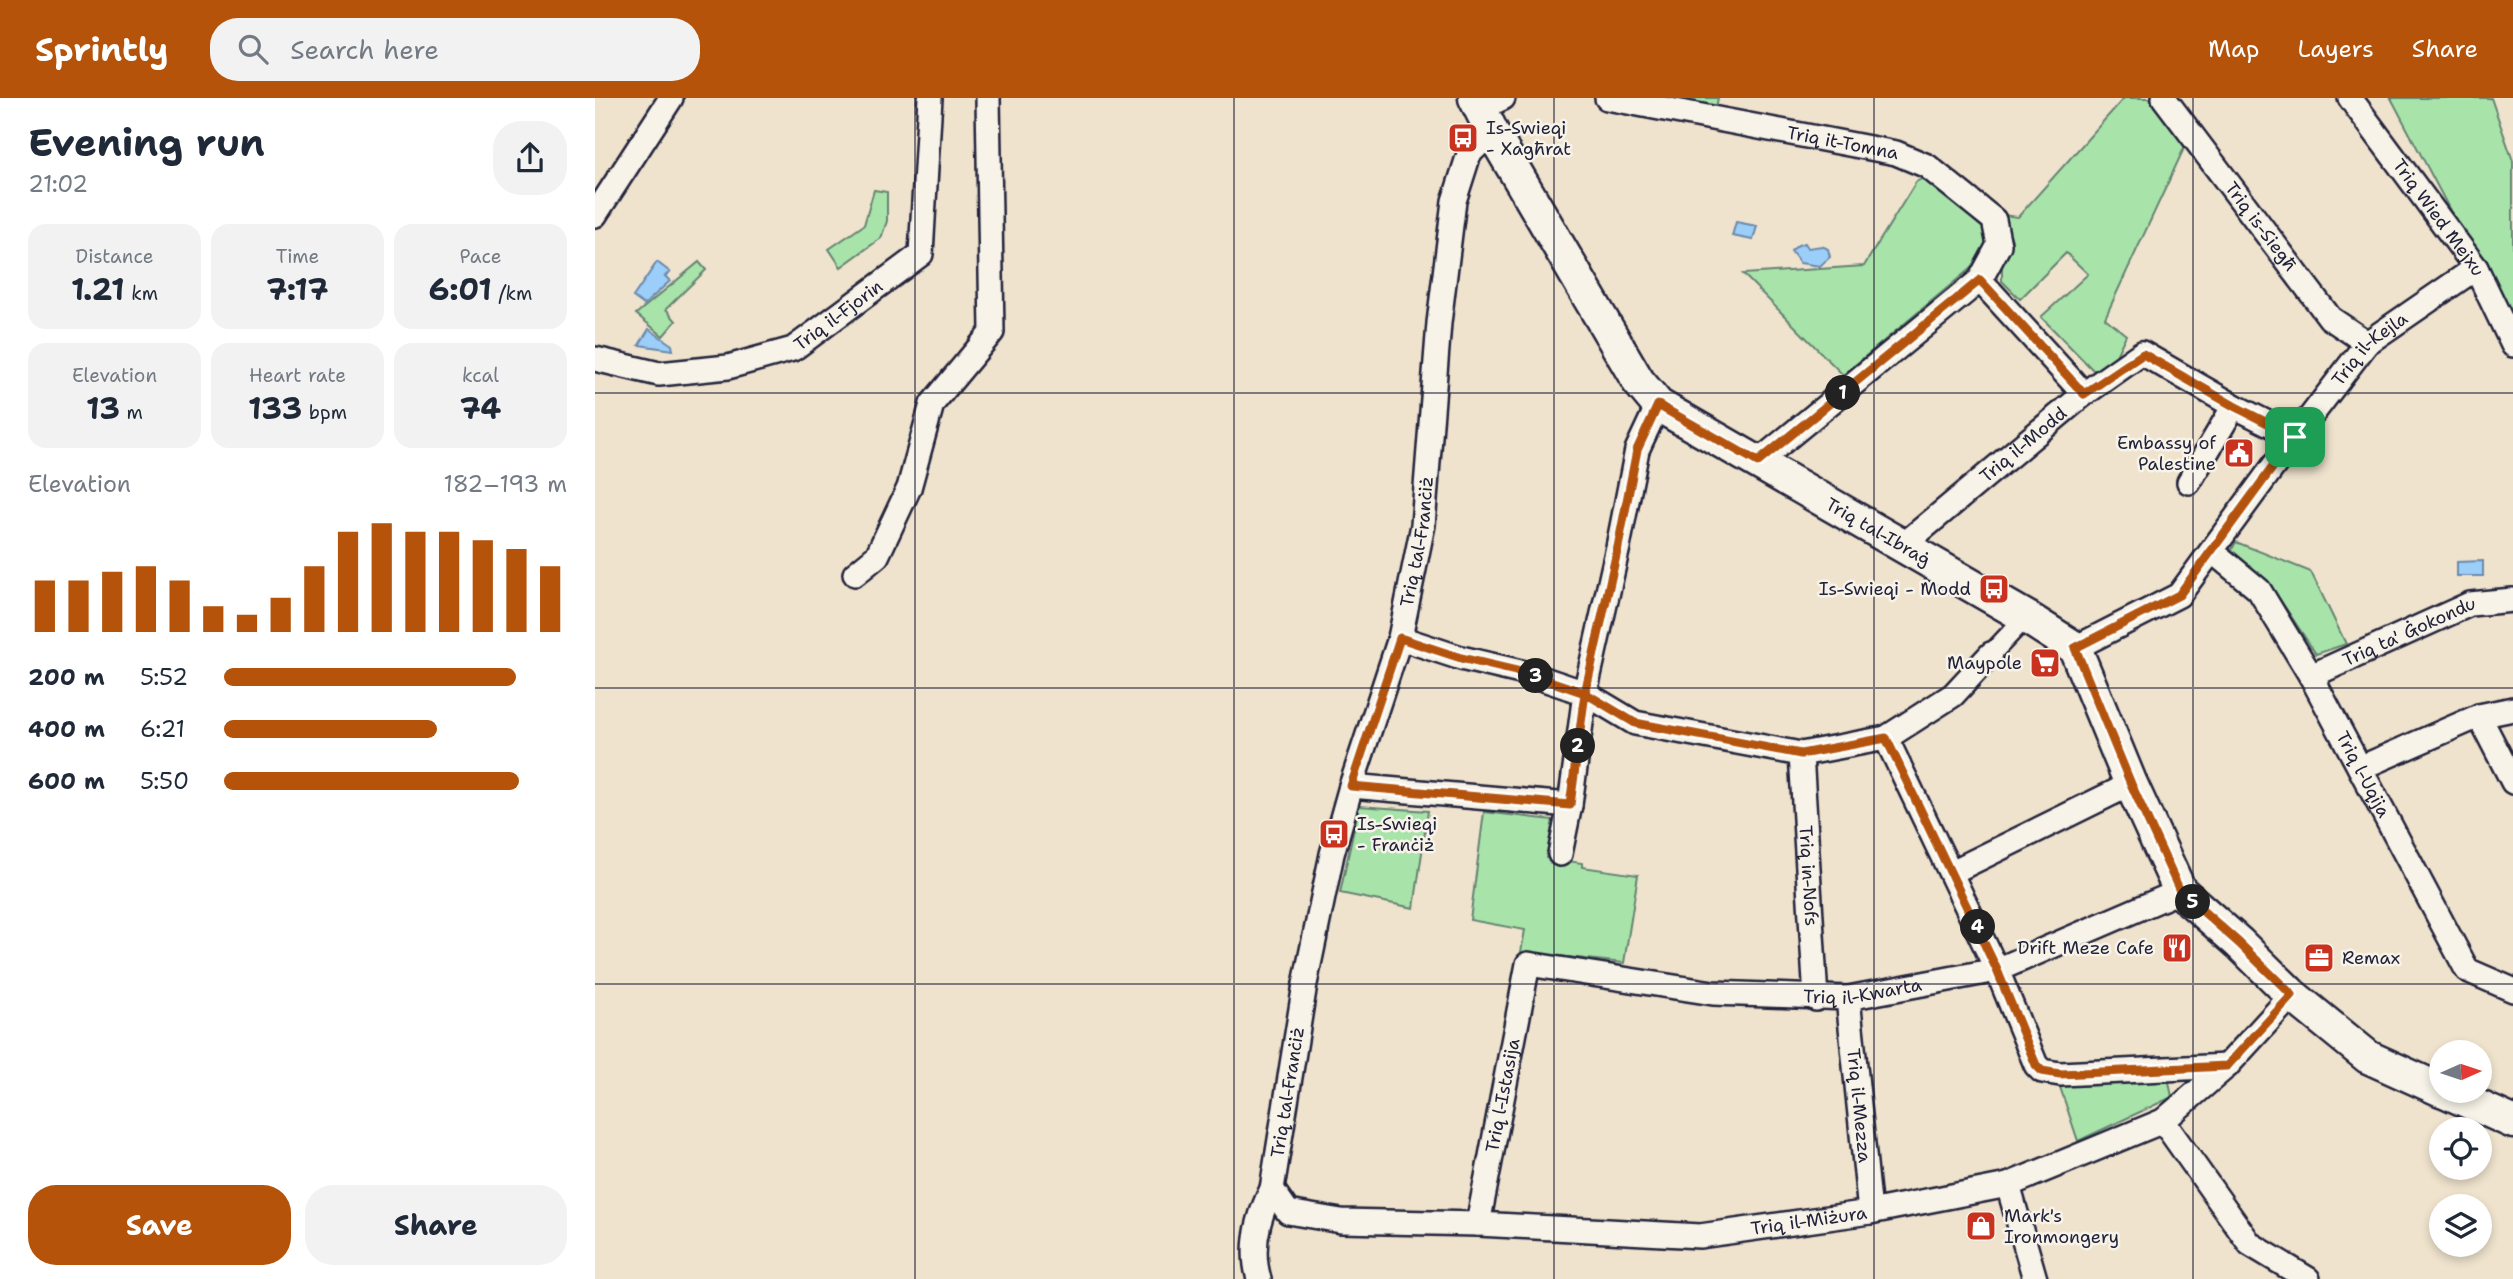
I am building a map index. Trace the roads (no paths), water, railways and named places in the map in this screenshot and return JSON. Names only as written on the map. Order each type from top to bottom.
[{"type":"main road","name":"Triq tal-Ibraġ","points":[[1488,109],[1638,381],[1658,405],[2026,617],[2075,648]]},
{"type":"main road","points":[[2075,648],[2131,784],[2180,891],[2292,995],[2368,1057],[2429,1084]]},
{"type":"main road","points":[[2471,1103],[2513,1122]]},
{"type":"street","points":[[595,215],[671,98]]},
{"type":"street","name":"Triq il-Fjorin","points":[[595,359],[659,374],[728,367],[793,349],[921,254],[930,98]]},
{"type":"street","points":[[855,574],[877,556],[909,488],[932,404],[992,332],[988,98]]},
{"type":"street","name":"Triq it-Tomna","points":[[1607,98],[1896,153],[1927,166],[1994,220],[1999,245],[1980,280]]},
{"type":"street","name":"Triq is-Siegħ","points":[[2164,98],[2330,318],[2367,343]]},
{"type":"street","name":"Triq Wied Mejxu","points":[[2350,98],[2476,268],[2513,345]]},
{"type":"street","name":"Triq tal-Franċiż","points":[[1259,1279],[1254,1263],[1260,1213],[1272,1189],[1305,984],[1332,855],[1351,786],[1400,638],[1423,524],[1439,323],[1454,201],[1469,154],[1488,109]]},
{"type":"street","name":"Triq il-Kejla","points":[[2075,648],[2179,595],[2367,343],[2476,268]]},
{"type":"street","points":[[1758,462],[1980,280],[2084,394]]},
{"type":"street","name":"Triq il-Modd","points":[[1902,545],[2084,394],[2143,354],[2295,437]]},
{"type":"street","points":[[1560,854],[1570,805],[1585,693],[1637,450],[1658,405]]},
{"type":"street","points":[[2189,482],[2234,406]]},
{"type":"street","name":"Triq l-Uqija","points":[[2212,551],[2259,590],[2311,676],[2467,970],[2513,990]]},
{"type":"street","name":"Triq ta' Ġokondu","points":[[2311,676],[2470,604],[2513,600]]},
{"type":"street","points":[[1400,638],[1461,658],[1529,674],[1585,693],[1635,723],[1801,754],[1886,738],[1953,695],[2026,617]]},
{"type":"street","points":[[2360,768],[2479,716],[2513,709]]},
{"type":"street","points":[[2479,716],[2513,782]]},
{"type":"street","points":[[1886,738],[1952,872],[1997,970],[2036,1065],[2042,1071],[2060,1074],[2227,1066]]},
{"type":"street","name":"Triq in-Nofs","points":[[1801,754],[1816,999]]},
{"type":"street","points":[[1952,872],[2131,784]]},
{"type":"street","points":[[1351,786],[1570,805]]},
{"type":"street","name":"Triq il-Kwarta","points":[[1528,964],[1713,993],[1816,999],[1848,998],[1997,970],[2180,891]]},
{"type":"street","name":"Triq l-Istasija","points":[[1478,1224],[1528,964]]},
{"type":"street","name":"Triq il-Miżura","points":[[1272,1189],[1288,1212],[1341,1221],[1478,1224],[1700,1236],[1870,1212],[2008,1185],[2163,1122],[2227,1066],[2292,995]]},
{"type":"street","name":"Triq il-Mezza","points":[[1848,998],[1870,1212]]},
{"type":"street","points":[[2163,1122],[2250,1244],[2308,1279]]},
{"type":"street","points":[[2008,1185],[2035,1279]]},
{"type":"water","points":[[1736,222],[1757,226],[1753,240],[1732,236]]},
{"type":"water","points":[[1805,243],[1808,248],[1822,246],[1828,249],[1830,257],[1820,266],[1800,263],[1791,251]]},
{"type":"water","points":[[657,262],[670,272],[665,276],[670,281],[644,305],[633,297]]},
{"type":"water","points":[[649,329],[672,345],[673,350],[639,345]]},
{"type":"water","points":[[2483,561],[2483,576],[2457,576],[2457,562]]},
{"type":"place","name":"Is-Swieqi - Xagħrat","points":[[1463,138]]},
{"type":"place","name":"Embassy of Palestine","points":[[2239,453]]},
{"type":"place","name":"Is-Swieqi - Modd","points":[[1994,589]]},
{"type":"place","name":"Maypole","points":[[2045,663]]},
{"type":"place","name":"Is-Swieqi - Franċiż","points":[[1334,834]]},
{"type":"place","name":"Drift Meze Cafe","points":[[2177,948]]},
{"type":"place","name":"Remax","points":[[2319,958]]},
{"type":"place","name":"Mark's Ironmongery","points":[[1981,1226]]}]
